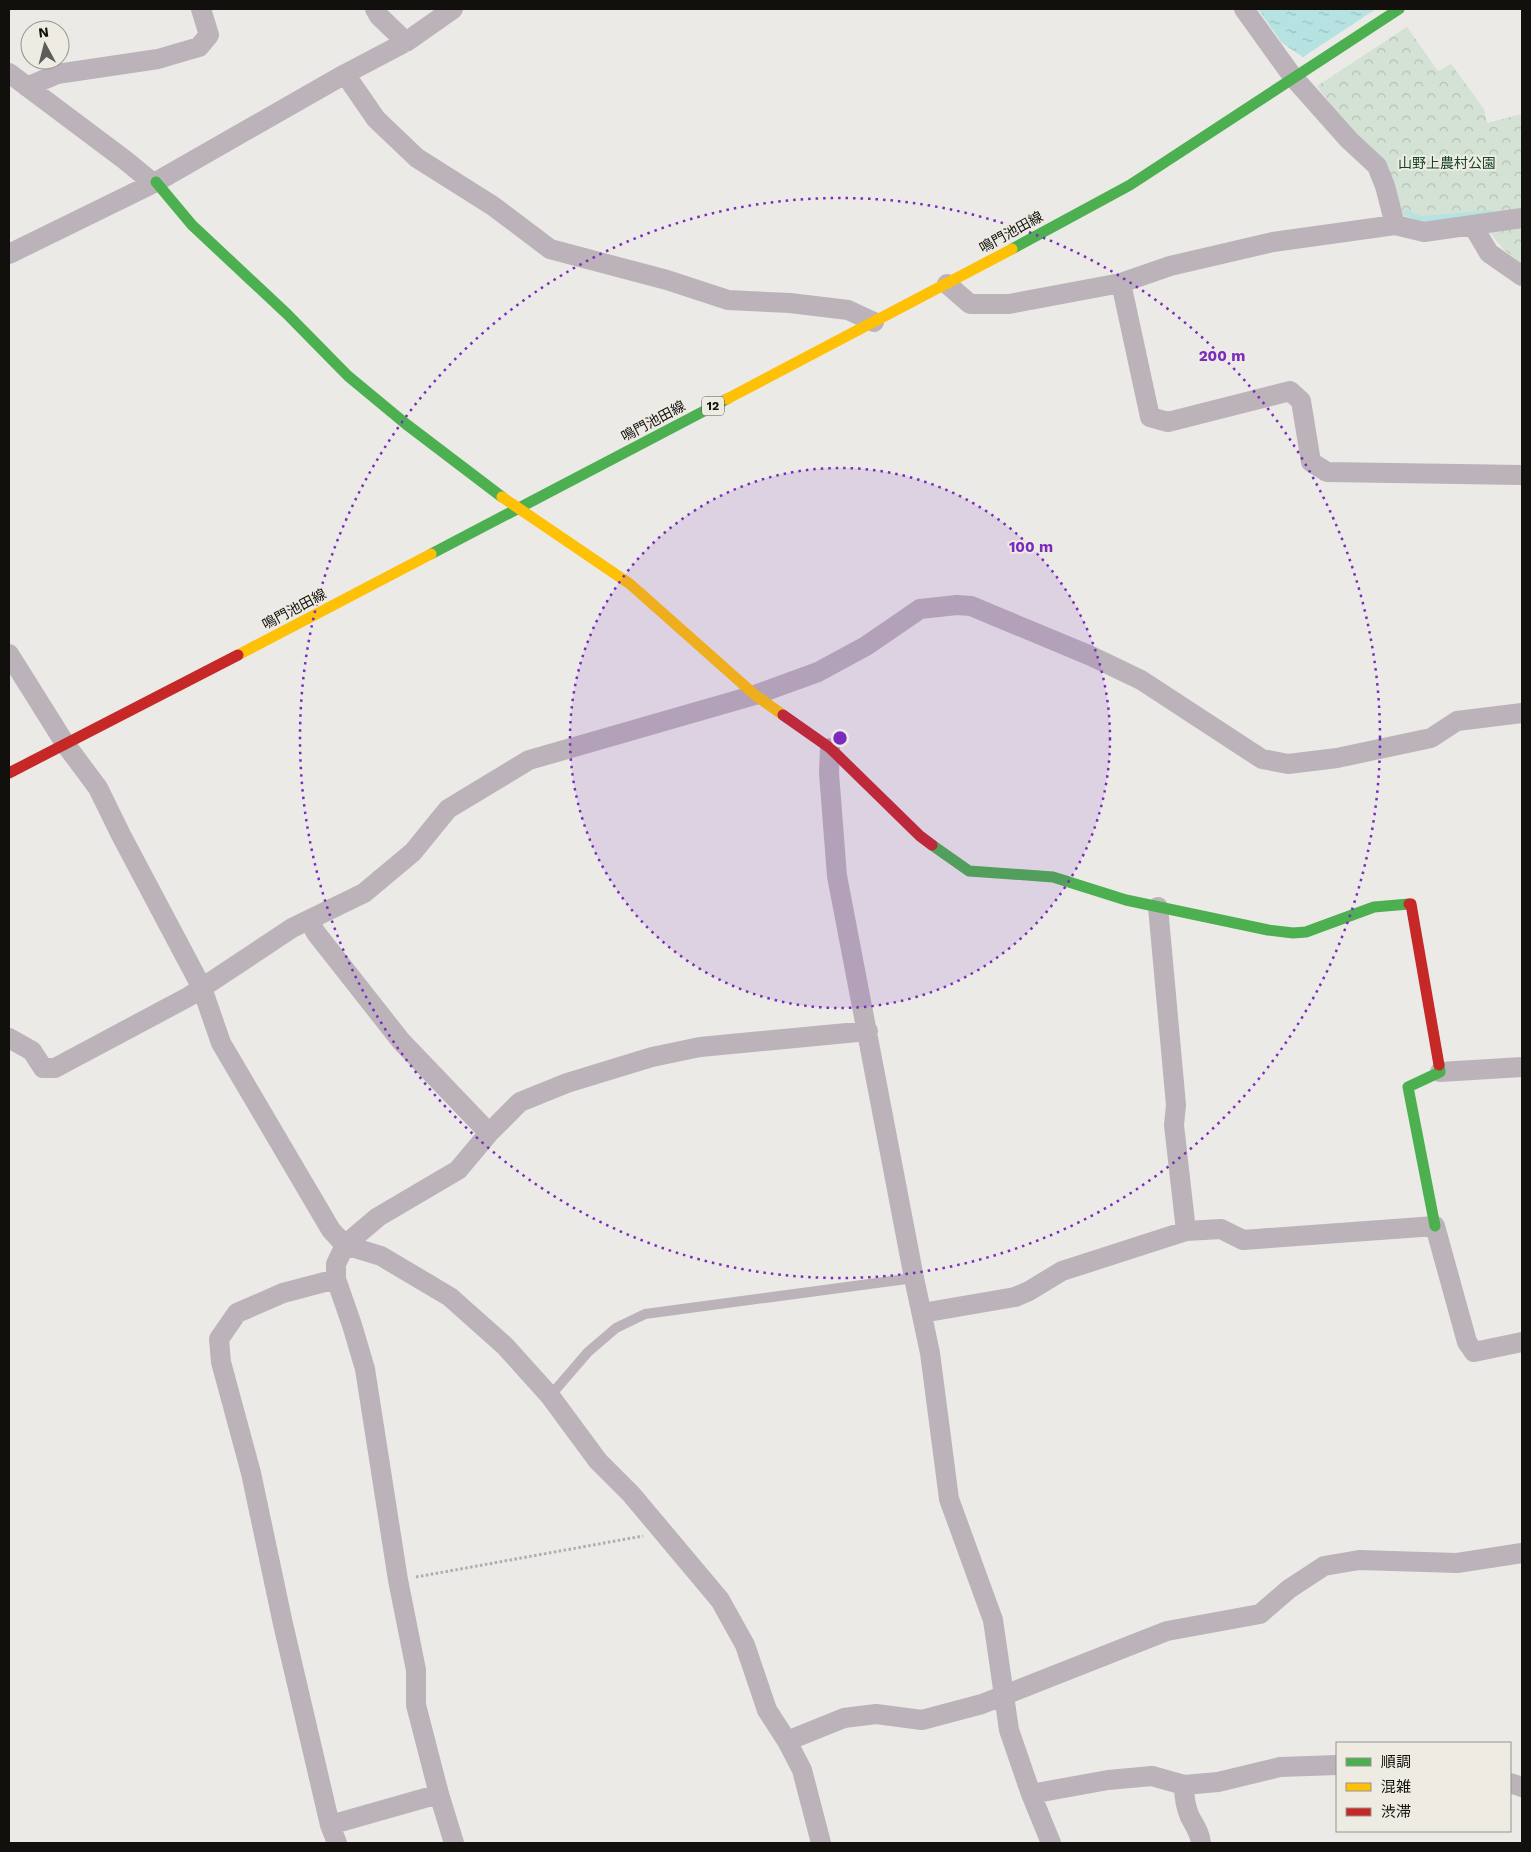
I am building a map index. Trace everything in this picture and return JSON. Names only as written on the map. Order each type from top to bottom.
[{"type":"street","points":[[27,87],[57,74],[158,59],[199,47],[209,35],[202,9]]},
{"type":"street","points":[[375,9],[379,16],[406,42]]},
{"type":"street","points":[[9,254],[155,182],[345,74],[406,42],[453,9]]},
{"type":"street","points":[[1244,9],[1293,77],[1349,140],[1377,166],[1385,186],[1394,225]]},
{"type":"street","name":"鳴門池田線","points":[[9,773],[66,745],[947,284],[1130,185],[1399,9]]},
{"type":"street","points":[[9,73],[155,182],[192,225],[288,314],[348,376],[406,424],[517,508],[630,584],[755,695],[830,748],[920,836],[970,872],[1053,877],[1126,900],[1268,930],[1293,933],[1306,932],[1374,907],[1411,904],[1440,1072]]},
{"type":"street","points":[[345,74],[376,119],[417,158],[493,206],[550,248],[667,280],[728,300],[790,303],[848,310],[874,322]]},
{"type":"street","points":[[947,284],[970,304],[1009,304],[1121,283],[1170,266],[1273,242],[1394,225],[1424,232],[1522,218]]},
{"type":"street","points":[[1473,226],[1490,253],[1522,276]]},
{"type":"street","points":[[1121,283],[1150,416],[1168,422],[1290,391],[1301,401],[1311,462],[1327,472],[1522,474]]},
{"type":"street","points":[[9,1038],[32,1051],[43,1068],[55,1068],[202,988],[292,928],[364,893],[414,852],[448,809],[529,760],[755,695],[818,672],[866,646],[920,609],[957,605],[971,606],[1091,656],[1141,680],[1262,759],[1288,764],[1337,758],[1431,738],[1457,721],[1522,713]]},
{"type":"street","points":[[9,654],[66,745],[98,788],[202,988],[221,1043],[331,1230],[346,1245],[382,1256],[450,1297],[504,1346],[550,1396],[598,1460],[631,1494],[720,1600],[745,1645],[768,1710],[787,1740],[802,1770],[821,1843]]},
{"type":"street","points":[[830,748],[829,773],[837,876],[853,966],[868,1031],[914,1278],[930,1353],[949,1499],[993,1620],[1009,1730],[1031,1794],[1051,1843]]},
{"type":"street","points":[[1158,907],[1176,1104],[1174,1125],[1186,1231]]},
{"type":"street","points":[[309,920],[316,933],[401,1041],[489,1133]]},
{"type":"street","points":[[454,1843],[416,1705],[416,1670],[398,1580],[365,1370],[336,1280],[336,1264],[346,1245],[378,1217],[458,1170],[489,1133],[520,1102],[567,1083],[652,1057],[700,1047],[868,1031]]},
{"type":"street","points":[[1522,1067],[1440,1072],[1408,1087],[1435,1226],[1467,1342],[1474,1352],[1522,1342]]},
{"type":"street","points":[[922,1313],[1015,1297],[1029,1291],[1062,1271],[1186,1231],[1221,1229],[1243,1240],[1435,1226]]},
{"type":"street","points":[[336,1280],[284,1293],[237,1313],[219,1339],[221,1362],[251,1473],[283,1624],[334,1834],[439,1794]]},
{"type":"street","points":[[787,1740],[844,1718],[876,1714],[922,1720],[982,1704],[1166,1630],[1260,1614],[1289,1589],[1324,1566],[1359,1560],[1457,1563],[1522,1553]]},
{"type":"street","points":[[1031,1794],[1108,1780],[1152,1776],[1184,1785],[1218,1782],[1280,1767],[1336,1765]]},
{"type":"street","points":[[1184,1785],[1184,1793],[1190,1815],[1200,1834],[1201,1843]]},
{"type":"lane","points":[[550,1396],[588,1352],[616,1328],[645,1314],[914,1278]]},
{"type":"path","points":[[398,1580],[652,1535],[661,1530]]},
{"type":"green space","name":"山野上農村公園","points":[[1407,27],[1438,71],[1451,64],[1484,109],[1487,123],[1522,114],[1522,264],[1504,250],[1478,217],[1420,223],[1407,220],[1400,213],[1353,135],[1317,86]]},
{"type":"water","points":[[1258,9],[1376,9],[1303,57],[1282,43]]},
{"type":"waterway","points":[[1407,213],[1420,219],[1490,213]]},
{"type":"traffic: fast","points":[[1012,249],[1130,185],[1399,9]]},
{"type":"traffic: fast","points":[[156,182],[192,225],[287,314],[348,376],[406,424],[502,497]]},
{"type":"traffic: fast","points":[[431,554],[727,399]]},
{"type":"traffic: fast","points":[[932,845],[969,871],[1053,877],[1126,900],[1268,930],[1293,933],[1306,932],[1374,907],[1409,904]]},
{"type":"traffic: fast","points":[[1435,1226],[1408,1087],[1440,1072],[1439,1065]]},
{"type":"traffic: slow","points":[[727,399],[1012,249]]},
{"type":"traffic: slow","points":[[502,497],[630,584],[755,695],[783,715]]},
{"type":"traffic: slow","points":[[238,655],[431,554]]},
{"type":"traffic: jam","points":[[9,773],[238,655]]},
{"type":"traffic: jam","points":[[783,715],[830,748],[920,836],[932,845]]},
{"type":"traffic: jam","points":[[1409,904],[1411,904],[1439,1065]]}]
